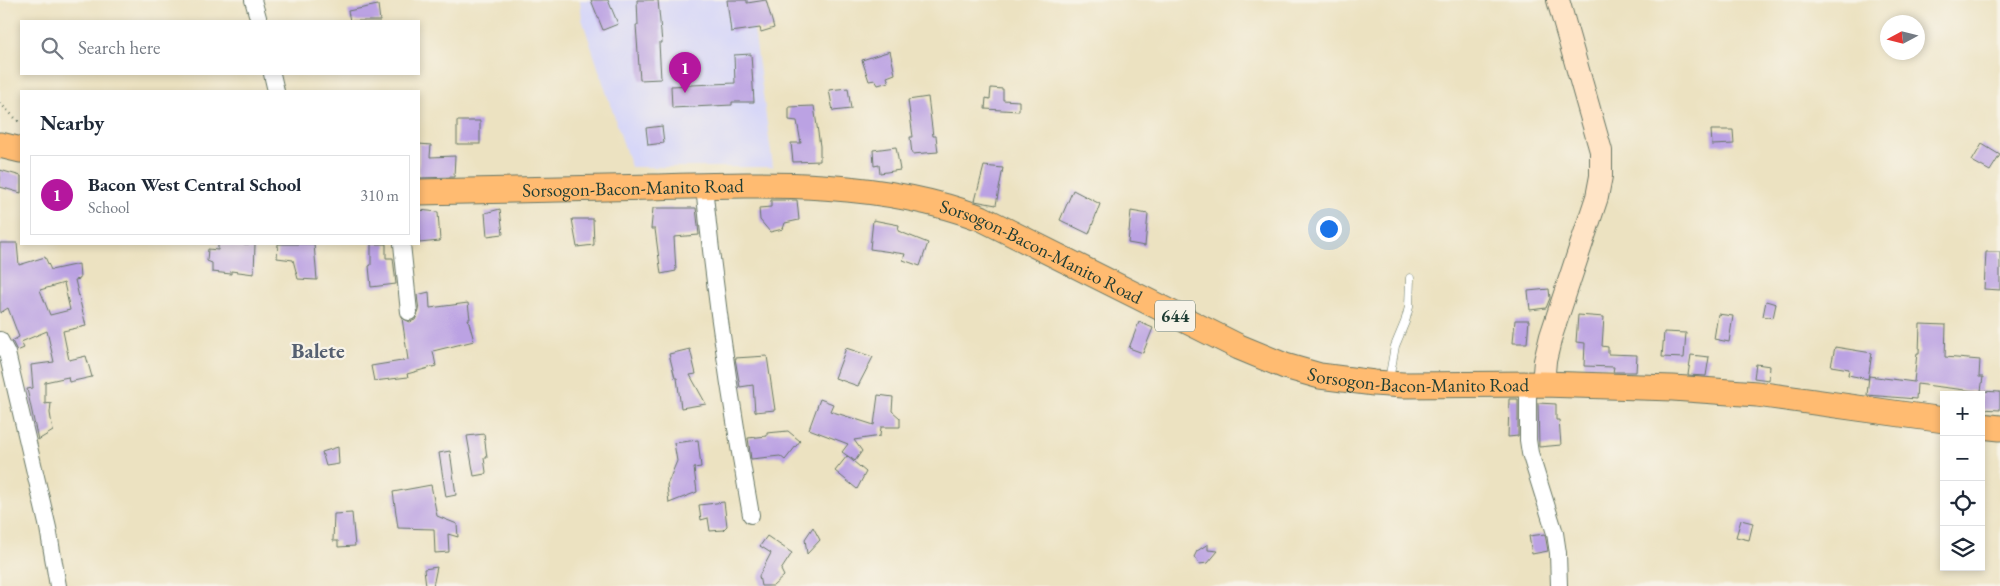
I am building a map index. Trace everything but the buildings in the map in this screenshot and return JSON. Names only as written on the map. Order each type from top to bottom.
[{"type":"main road","points":[[0,145],[20,150]]},
{"type":"main road","name":"Sorsogon-Bacon-Manito Road","points":[[420,192],[704,186],[860,190],[894,194],[959,210],[981,218],[1177,318],[1248,351],[1285,366],[1320,376],[1388,384],[1536,384],[1673,388],[1757,394],[1940,419]]},
{"type":"main road","points":[[1985,426],[2000,428]]},
{"type":"street","points":[[253,0],[259,20]]},
{"type":"street","points":[[1558,0],[1601,151],[1601,176],[1597,197],[1536,384],[1528,440],[1530,454],[1555,533],[1559,586]]},
{"type":"street","points":[[272,75],[276,90]]},
{"type":"street","points":[[704,186],[710,251],[733,418],[751,515]]},
{"type":"street","points":[[402,245],[409,312]]},
{"type":"street","points":[[0,340],[7,353],[42,501],[58,586]]},
{"type":"lane","points":[[1388,384],[1395,346],[1409,308],[1410,278]]},
{"type":"path","points":[[0,103],[20,123]]},
{"type":"shaded area","points":[[580,0],[750,0],[773,167],[631,167],[582,19]]},
{"type":"place","name":"Bacon West Central School","points":[[685,93]]},
{"type":"district","name":"Balete","points":[[318,351]]}]
